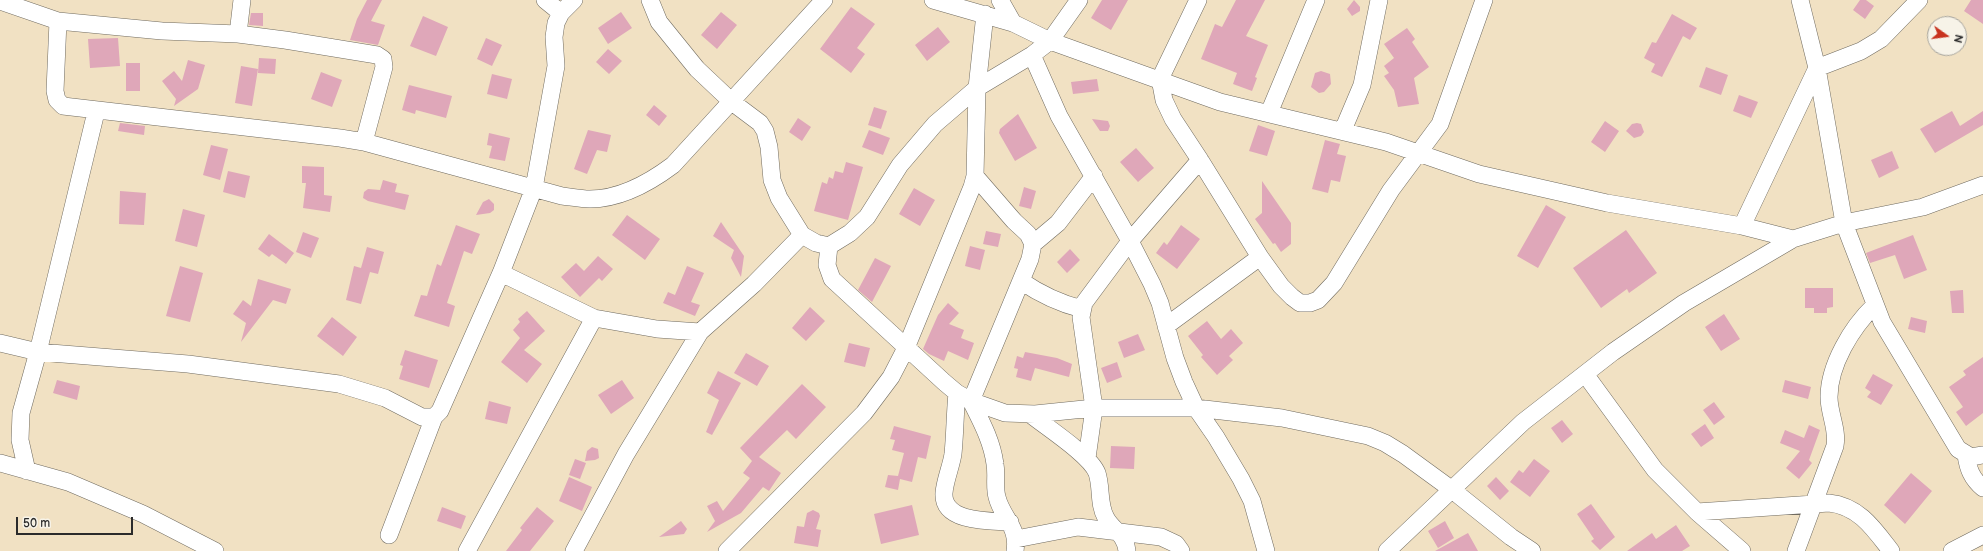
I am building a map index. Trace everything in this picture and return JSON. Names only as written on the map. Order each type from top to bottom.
[{"type":"street","points":[[238,34],[242,0]]},
{"type":"street","points":[[545,0],[561,13]]},
{"type":"street","points":[[389,535],[434,417],[440,410],[500,273],[534,188],[556,66],[555,29],[561,13],[574,0]]},
{"type":"street","points":[[650,0],[655,14],[666,32],[697,68],[732,102],[760,123],[765,131],[775,191],[802,235],[816,243],[829,246],[859,226],[868,217],[900,165],[935,124],[977,88],[1032,56],[1050,41],[1079,0]]},
{"type":"street","points":[[58,21],[55,91],[57,100],[63,106],[96,112],[340,138],[364,142],[562,196],[590,199],[610,197],[633,189],[655,178],[673,165],[824,0]]},
{"type":"street","points":[[933,0],[1013,23],[1050,41],[1160,79],[1186,91],[1220,102],[1343,130],[1386,142],[1479,174],[1607,203],[1742,226],[1793,238]]},
{"type":"street","points":[[1000,0],[1013,23]]},
{"type":"street","points":[[1198,0],[1160,79],[1164,100],[1173,119],[1260,257],[1282,286],[1300,303],[1310,303],[1318,300],[1334,283],[1391,190],[1440,124],[1484,0]]},
{"type":"street","points":[[1269,113],[1316,0]]},
{"type":"street","points":[[1343,130],[1362,85],[1379,0]]},
{"type":"street","points":[[1800,0],[1817,68],[1844,224],[1874,306],[1897,350],[1912,370],[1958,449],[1975,455],[1968,469],[1983,488]]},
{"type":"street","points":[[1742,226],[1817,68],[1861,51],[1881,39],[1919,0]]},
{"type":"street","points":[[0,1],[58,21],[162,31],[238,34],[285,40],[380,56],[385,63],[364,142]]},
{"type":"street","points":[[728,551],[864,413],[891,377],[906,348],[975,176],[977,88],[985,14]]},
{"type":"street","points":[[1032,56],[1059,116],[1130,240],[1155,290],[1175,358],[1196,408],[1216,437],[1241,479],[1252,502],[1266,551]]},
{"type":"street","points":[[28,471],[20,440],[21,412],[38,352],[96,112]]},
{"type":"street","points":[[1087,458],[1094,408],[1082,309],[1084,303],[1130,240],[1200,160]]},
{"type":"street","points":[[975,176],[1014,221],[1028,234],[1033,244],[1030,259],[964,397],[944,492],[945,501],[951,511],[958,515],[986,521],[1010,522]]},
{"type":"street","points":[[1033,244],[1058,223],[1094,176]]},
{"type":"street","points":[[1387,551],[1523,422],[1613,352],[1684,303],[1793,238],[1844,224],[1923,207],[1983,185]]},
{"type":"street","points":[[574,551],[626,454],[700,332],[754,284],[802,235]]},
{"type":"street","points":[[829,246],[827,265],[832,279],[906,348],[964,397],[1001,412],[1030,414],[1094,408],[1196,408],[1282,418],[1368,436],[1385,443],[1403,454],[1451,489],[1511,538],[1532,551]]},
{"type":"street","points":[[1166,326],[1260,257]]},
{"type":"street","points":[[500,273],[594,318],[657,329],[700,332]]},
{"type":"street","points":[[1020,281],[1060,304],[1082,309]]},
{"type":"street","points":[[1796,551],[1829,466],[1836,438],[1829,398],[1833,372],[1854,328],[1874,306]]},
{"type":"street","points":[[467,551],[594,318]]},
{"type":"street","points":[[0,343],[38,352],[188,364],[339,384],[385,398],[422,417],[434,417]]},
{"type":"street","points":[[1585,374],[1655,470],[1697,512],[1742,551]]},
{"type":"street","points":[[964,397],[988,438],[995,463],[997,498],[1010,522],[1016,545],[1078,527],[1168,539],[1176,544],[1181,551]]},
{"type":"street","points":[[1030,414],[1087,458],[1098,475],[1101,504],[1104,513],[1110,524],[1119,532],[1125,541],[1126,551]]},
{"type":"street","points":[[0,463],[68,482],[143,514],[215,551]]},
{"type":"street","points":[[1697,512],[1814,504],[1838,504],[1849,508],[1871,525],[1891,551]]},
{"type":"street","points":[[1952,551],[1983,535]]},
{"type":"building","points":[[367,0],[382,0],[371,21],[385,25],[378,45],[350,40],[357,19]]},
{"type":"building","points":[[1102,0],[1128,0],[1111,30],[1091,18]]},
{"type":"building","points":[[1236,0],[1265,0],[1246,36],[1268,45],[1255,77],[1257,78],[1252,91],[1233,84],[1237,73],[1201,59],[1215,24],[1222,27]]},
{"type":"building","points":[[1354,0],[1360,7],[1360,11],[1352,16],[1347,9]]},
{"type":"building","points":[[1860,0],[1866,0],[1874,6],[1865,19],[1853,10]]},
{"type":"building","points":[[1971,0],[1983,0],[1983,24],[1964,11]]},
{"type":"building","points":[[851,7],[875,24],[857,48],[865,54],[851,73],[820,49]]},
{"type":"building","points":[[621,12],[632,28],[608,44],[598,28]]},
{"type":"building","points":[[721,12],[737,25],[717,49],[701,35]]},
{"type":"building","points":[[251,13],[263,13],[263,26],[249,25]]},
{"type":"building","points":[[1672,14],[1697,28],[1690,40],[1683,36],[1662,77],[1651,72],[1655,64],[1644,58],[1652,42],[1656,43]]},
{"type":"building","points":[[423,16],[448,27],[436,56],[410,46]]},
{"type":"building","points":[[938,27],[950,42],[927,61],[915,45]]},
{"type":"building","points":[[1407,28],[1415,39],[1412,42],[1429,67],[1414,78],[1419,104],[1398,107],[1394,90],[1384,76],[1389,73],[1384,66],[1394,58],[1384,44]]},
{"type":"building","points":[[118,38],[120,66],[90,68],[88,39]]},
{"type":"building","points":[[486,38],[502,45],[492,66],[477,59]]},
{"type":"building","points":[[608,49],[622,61],[609,74],[596,62]]},
{"type":"building","points":[[259,58],[276,59],[275,74],[258,73]]},
{"type":"building","points":[[188,60],[205,65],[198,89],[174,106],[176,99],[162,81],[174,71],[182,81]]},
{"type":"building","points":[[126,63],[140,63],[140,91],[126,91]]},
{"type":"building","points":[[241,66],[258,69],[252,106],[235,103]]},
{"type":"building","points":[[1706,67],[1728,75],[1721,95],[1699,87]]},
{"type":"building","points":[[1321,71],[1330,74],[1331,84],[1324,92],[1319,93],[1311,87],[1315,73]]},
{"type":"building","points":[[321,72],[342,80],[332,107],[311,99]]},
{"type":"building","points":[[492,74],[512,79],[507,99],[487,94]]},
{"type":"building","points":[[1097,79],[1099,91],[1073,94],[1071,82]]},
{"type":"building","points":[[409,85],[452,96],[446,118],[416,110],[415,114],[402,110]]},
{"type":"building","points":[[1739,95],[1758,102],[1751,118],[1733,111]]},
{"type":"building","points":[[654,105],[667,116],[659,126],[646,115]]},
{"type":"building","points":[[874,107],[887,111],[881,129],[868,125]]},
{"type":"building","points":[[1952,111],[1960,126],[1983,111],[1983,125],[1935,153],[1920,129]]},
{"type":"building","points":[[1018,114],[1037,148],[1015,161],[999,133],[1000,129]]},
{"type":"building","points":[[798,118],[811,127],[802,141],[789,132]]},
{"type":"building","points":[[1092,119],[1108,121],[1110,126],[1108,131],[1100,131]]},
{"type":"building","points":[[1605,121],[1619,131],[1605,152],[1591,142]]},
{"type":"building","points":[[120,123],[145,126],[144,135],[118,131]]},
{"type":"building","points":[[1632,124],[1641,124],[1644,132],[1641,136],[1634,138],[1626,131]]},
{"type":"building","points":[[1258,125],[1275,131],[1267,156],[1249,151]]},
{"type":"building","points":[[588,130],[611,135],[607,152],[597,150],[587,174],[574,169]]},
{"type":"building","points":[[869,130],[890,138],[883,155],[862,147]]},
{"type":"building","points":[[489,133],[510,138],[505,161],[489,158],[492,146],[487,145]]},
{"type":"building","points":[[1325,140],[1340,144],[1337,154],[1346,156],[1340,182],[1331,180],[1328,193],[1312,189]]},
{"type":"building","points":[[211,145],[228,149],[220,180],[203,175]]},
{"type":"building","points":[[1136,148],[1154,168],[1138,182],[1120,162]]},
{"type":"building","points":[[1892,151],[1899,168],[1879,178],[1871,160]]},
{"type":"building","points":[[846,162],[863,167],[848,220],[814,211],[822,182],[827,184],[829,177],[833,179],[835,171],[843,173]]},
{"type":"building","points":[[302,166],[324,167],[324,195],[332,196],[330,212],[303,208],[306,183],[302,183]]},
{"type":"building","points":[[228,171],[250,176],[245,198],[223,192]]},
{"type":"building","points":[[383,180],[397,184],[395,192],[409,195],[405,210],[368,201],[363,198],[364,192],[368,189],[380,190]]},
{"type":"building","points":[[1262,181],[1291,223],[1291,244],[1281,252],[1275,243],[1273,244],[1255,219],[1262,213]]},
{"type":"building","points":[[1024,187],[1036,191],[1031,209],[1019,206]]},
{"type":"building","points":[[914,188],[935,200],[920,226],[899,214]]},
{"type":"building","points":[[120,191],[146,193],[144,225],[119,224]]},
{"type":"building","points":[[489,199],[494,204],[494,210],[490,213],[476,215],[483,202]]},
{"type":"building","points":[[1546,205],[1566,217],[1538,268],[1517,256]]},
{"type":"building","points":[[183,209],[205,215],[197,247],[175,241]]},
{"type":"building","points":[[627,215],[660,239],[645,260],[612,235]]},
{"type":"building","points":[[721,222],[744,256],[741,277],[731,258],[734,250],[713,236]]},
{"type":"building","points":[[456,225],[480,234],[472,254],[464,251],[447,303],[455,306],[449,327],[414,316],[421,295],[427,296],[437,264],[441,266]]},
{"type":"building","points":[[1181,225],[1200,239],[1177,269],[1156,253],[1164,242],[1167,245]]},
{"type":"building","points":[[1626,230],[1657,273],[1629,293],[1627,289],[1601,308],[1573,268]]},
{"type":"building","points":[[986,231],[1001,234],[998,247],[983,244]]},
{"type":"building","points":[[303,232],[319,238],[311,258],[296,252]]},
{"type":"building","points":[[269,234],[294,253],[286,264],[272,254],[269,257],[258,249]]},
{"type":"building","points":[[1913,235],[1927,270],[1904,279],[1895,255],[1870,263],[1866,253]]},
{"type":"building","points":[[970,246],[985,250],[980,270],[965,266]]},
{"type":"building","points":[[367,247],[384,252],[378,274],[370,272],[361,304],[346,300],[354,266],[361,268]]},
{"type":"building","points":[[1070,249],[1080,260],[1067,273],[1057,262]]},
{"type":"building","points":[[598,256],[613,269],[602,281],[599,278],[580,297],[561,277],[576,263],[584,271]]},
{"type":"building","points":[[875,258],[891,266],[872,302],[858,290]]},
{"type":"building","points":[[180,266],[203,273],[190,322],[166,316]]},
{"type":"building","points":[[687,266],[704,273],[691,302],[700,305],[695,316],[663,303],[668,292],[675,295]]},
{"type":"building","points":[[258,279],[291,289],[286,304],[273,300],[241,342],[246,323],[233,314],[243,300],[251,306]]},
{"type":"building","points":[[1805,288],[1833,288],[1833,307],[1827,308],[1827,313],[1814,313],[1814,308],[1805,308]]},
{"type":"building","points":[[1963,290],[1964,313],[1952,313],[1950,291]]},
{"type":"building","points":[[948,303],[959,313],[949,324],[964,330],[961,338],[974,343],[968,360],[948,351],[944,361],[929,354],[923,349],[938,315]]},
{"type":"building","points":[[810,307],[825,321],[806,341],[792,328]]},
{"type":"building","points":[[527,311],[545,331],[524,350],[542,364],[527,383],[501,362],[520,338],[513,330],[520,322],[518,319]]},
{"type":"building","points":[[1724,314],[1740,339],[1721,351],[1705,327]]},
{"type":"building","points":[[332,317],[357,337],[343,356],[317,336]]},
{"type":"building","points":[[1911,317],[1927,321],[1925,333],[1908,329]]},
{"type":"building","points":[[1207,321],[1221,339],[1231,329],[1243,343],[1229,356],[1233,360],[1217,375],[1201,357],[1203,355],[1188,336]]},
{"type":"building","points":[[1138,334],[1145,350],[1124,358],[1118,342]]},
{"type":"building","points":[[849,343],[870,348],[865,367],[844,362]]},
{"type":"building","points":[[405,350],[438,360],[429,388],[399,379],[403,366],[400,365]]},
{"type":"building","points":[[1025,352],[1057,358],[1072,364],[1069,377],[1035,368],[1031,381],[1016,377],[1018,369],[1014,368],[1017,356],[1023,358]]},
{"type":"building","points":[[746,353],[769,366],[757,386],[734,373]]},
{"type":"building","points":[[1983,357],[1983,413],[1966,426],[1956,412],[1963,407],[1949,387],[1966,375],[1963,371]]},
{"type":"building","points":[[1117,362],[1122,377],[1107,383],[1101,368]]},
{"type":"building","points":[[718,371],[741,383],[712,435],[706,432],[719,400],[707,393]]},
{"type":"building","points":[[1873,374],[1893,385],[1881,405],[1867,397],[1871,392],[1865,388]]},
{"type":"building","points":[[57,380],[80,386],[77,400],[53,393]]},
{"type":"building","points":[[622,380],[634,398],[611,414],[598,395]]},
{"type":"building","points":[[1785,380],[1811,387],[1808,399],[1782,392]]},
{"type":"building","points":[[802,384],[826,407],[796,439],[787,430],[759,457],[781,473],[769,491],[763,487],[741,513],[707,532],[715,521],[707,506],[717,501],[723,511],[750,478],[743,473],[752,461],[740,448]]},
{"type":"building","points":[[489,401],[511,407],[507,424],[485,419]]},
{"type":"building","points":[[1714,402],[1725,417],[1714,425],[1703,410]]},
{"type":"building","points":[[1562,420],[1573,434],[1562,443],[1551,428]]},
{"type":"building","points":[[1705,424],[1714,438],[1701,447],[1691,434]]},
{"type":"building","points":[[1809,425],[1820,430],[1809,460],[1812,463],[1799,479],[1786,468],[1800,451],[1780,443],[1785,430],[1804,438]]},
{"type":"building","points":[[894,426],[931,436],[926,459],[918,457],[912,482],[900,479],[898,490],[885,487],[888,475],[898,476],[904,453],[892,450],[895,440],[890,439]]},
{"type":"building","points":[[1111,446],[1135,447],[1134,469],[1110,468]]},
{"type":"building","points":[[592,447],[598,449],[599,458],[585,461],[587,451]]},
{"type":"building","points":[[575,459],[586,463],[580,479],[569,475]]},
{"type":"building","points":[[1534,459],[1550,471],[1530,497],[1510,482],[1519,470],[1523,473]]},
{"type":"building","points":[[1911,473],[1932,491],[1905,524],[1884,505]]},
{"type":"building","points":[[569,477],[592,487],[582,511],[559,501]]},
{"type":"building","points":[[1496,477],[1509,491],[1500,500],[1487,486]]},
{"type":"building","points":[[1591,504],[1615,537],[1600,550],[1591,541],[1594,539],[1577,514]]},
{"type":"building","points":[[912,505],[919,535],[881,544],[874,514]]},
{"type":"building","points":[[442,507],[466,516],[461,529],[437,521]]},
{"type":"building","points":[[537,507],[554,521],[530,551],[506,551],[522,530],[520,528]]},
{"type":"building","points":[[813,510],[819,513],[820,516],[816,529],[821,530],[818,547],[794,543],[797,526],[804,527],[807,513]]},
{"type":"building","points":[[681,521],[687,529],[684,534],[659,537]]},
{"type":"building","points":[[1445,521],[1454,538],[1438,548],[1428,531]]},
{"type":"building","points":[[1676,525],[1690,546],[1682,551],[1627,551],[1652,533],[1656,539]]},
{"type":"building","points":[[1468,533],[1478,551],[1435,551]]}]
